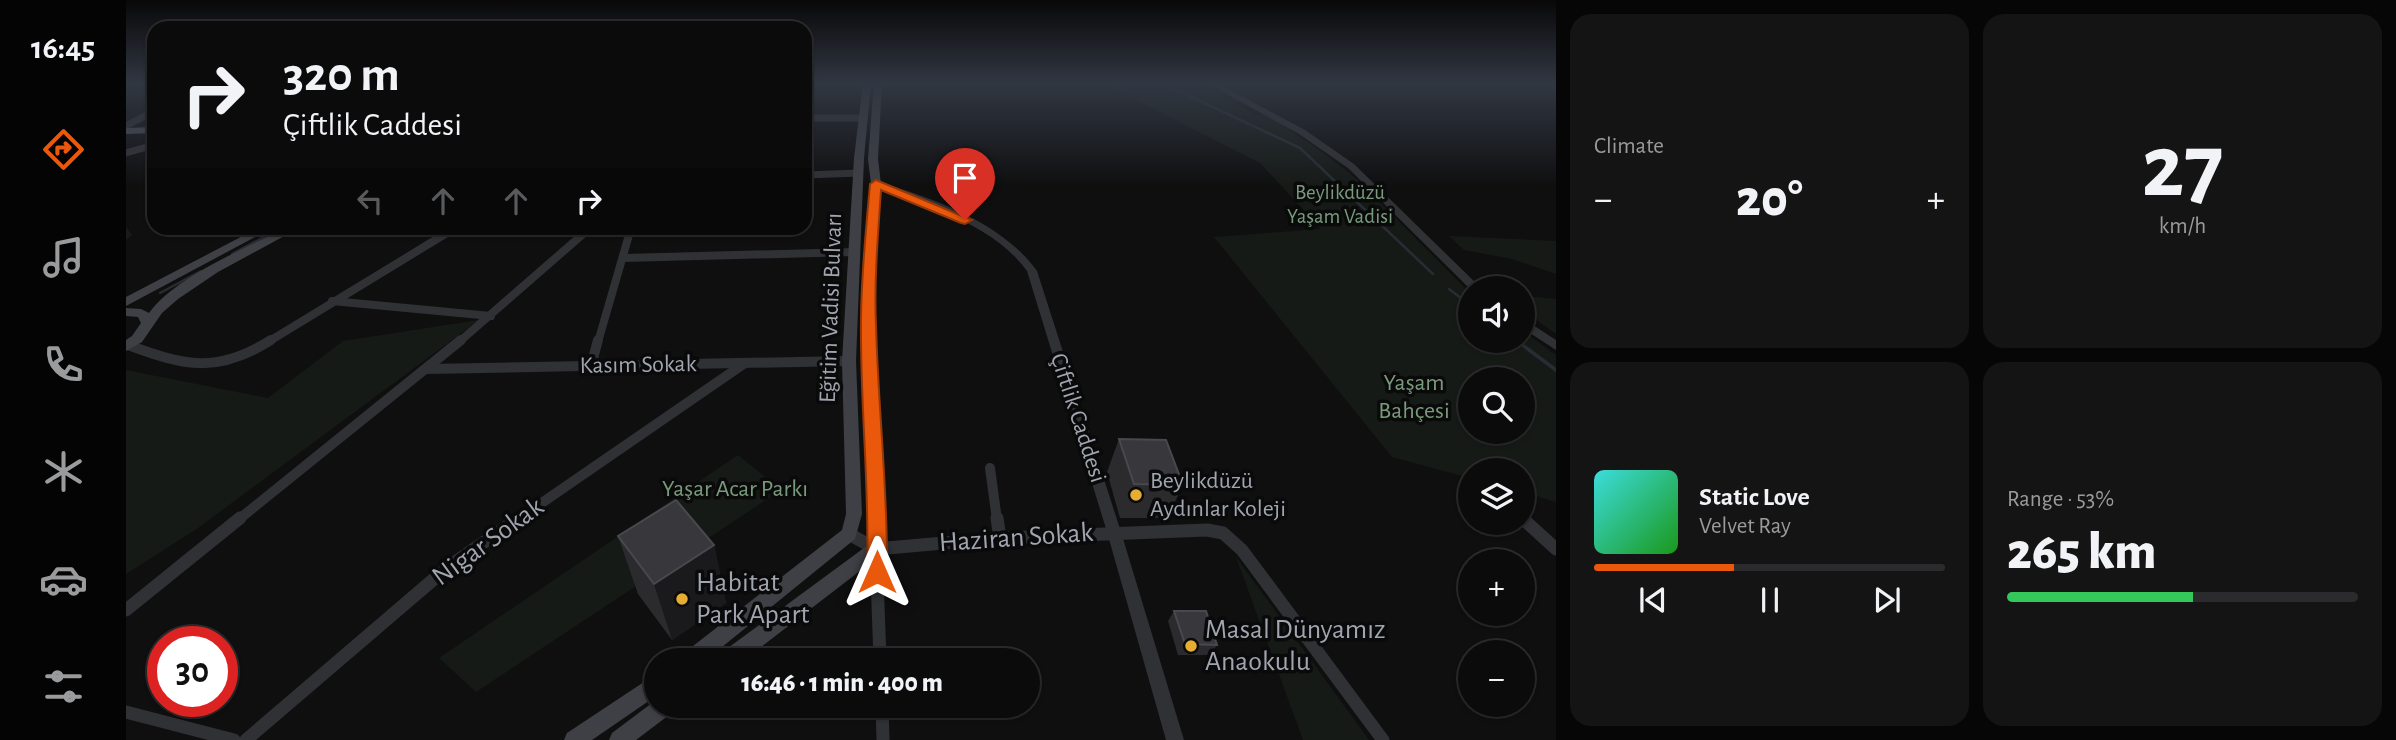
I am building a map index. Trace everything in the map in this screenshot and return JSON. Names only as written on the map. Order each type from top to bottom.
[{"type":"main road","name":"Eğitim Vadisi Bulvarı","points":[[849,534],[854,514],[849,362],[864,118]]},
{"type":"main road","name":"Eğitim Vadisi Bulvarı","points":[[876,549],[878,513],[868,284],[877,118]]},
{"type":"main road","points":[[126,128],[147,130]]},
{"type":"main road","points":[[126,137],[147,137]]},
{"type":"main road","points":[[859,173],[875,179]]},
{"type":"main road","points":[[126,302],[254,235]]},
{"type":"main road","points":[[127,345],[145,330],[165,301],[186,286],[280,235]]},
{"type":"main road","points":[[126,312],[141,313],[148,323]]},
{"type":"main road","points":[[706,648],[849,534]]},
{"type":"main road","points":[[744,648],[876,549]]},
{"type":"main road","points":[[574,740],[644,692]]},
{"type":"main road","points":[[619,740],[649,718]]},
{"type":"street","points":[[126,128],[143,118]]},
{"type":"street","points":[[812,118],[864,118]]},
{"type":"street","points":[[1275,118],[1336,155],[1374,186],[1464,276]]},
{"type":"street","points":[[126,153],[147,147]]},
{"type":"street","points":[[812,176],[859,173]]},
{"type":"street","name":"Çiftlik Caddesi","points":[[875,179],[988,230],[1018,252],[1028,263],[1114,532],[1175,740]]},
{"type":"street","points":[[127,345],[190,366],[216,365],[248,354],[443,235]]},
{"type":"street","points":[[126,610],[491,316],[582,235]]},
{"type":"street","points":[[591,366],[629,235]]},
{"type":"street","points":[[624,258],[855,252]]},
{"type":"street","points":[[332,301],[491,316]]},
{"type":"street","points":[[1535,331],[1556,346]]},
{"type":"street","name":"Kasım Sokak","points":[[426,369],[849,362]]},
{"type":"street","name":"Nigar Sokak","points":[[246,740],[449,567],[745,363]]},
{"type":"street","points":[[990,468],[1000,538]]},
{"type":"street","name":"Haziran Sokak","points":[[876,549],[1000,538],[1114,532],[1207,530],[1223,533],[1234,540],[1383,740]]},
{"type":"street","points":[[1535,530],[1556,549]]},
{"type":"street","points":[[849,534],[876,549],[880,648]]},
{"type":"street","points":[[126,712],[234,740]]},
{"type":"street","points":[[882,718],[883,740]]},
{"type":"green space","points":[[1170,118],[1271,118],[1321,151],[1358,180],[1458,281],[1458,353],[1535,353],[1535,340],[1556,355],[1556,502],[1535,496],[1535,458],[1458,458],[1458,475],[1392,457],[1214,237],[1321,229],[1260,163]]},
{"type":"green space","points":[[1449,236],[1556,241],[1556,274],[1512,259],[1464,250]]},
{"type":"green space","points":[[1535,297],[1556,299],[1556,334],[1535,319]]},
{"type":"green space","points":[[479,320],[198,528],[126,574],[126,370],[268,398],[343,341]]},
{"type":"green space","name":"Yaşar Acar Parkı","points":[[738,455],[781,490],[476,692],[439,658]]},
{"type":"green space","points":[[1236,557],[1369,740],[1303,740]]},
{"type":"building","points":[[1119,439],[1166,440],[1183,485],[1134,484]]},
{"type":"building","points":[[676,500],[714,545],[654,584],[618,536]]},
{"type":"building","points":[[1174,611],[1206,611],[1217,645],[1185,644]]},
{"type":"waterway","points":[[1235,118],[1300,148],[1433,274]]},
{"type":"waterway","points":[[232,254],[268,235]]},
{"type":"waterway","points":[[160,293],[201,271]]},
{"type":"waterway","points":[[1449,289],[1458,296]]},
{"type":"waterway","points":[[1533,353],[1556,370]]},
{"type":"place","name":"Beylikdüzü Aydınlar Koleji","points":[[1136,495]]},
{"type":"place","name":"Habitat Park Apart","points":[[682,599]]},
{"type":"place","name":"Masal Dünyamız Anaokulu","points":[[1191,646]]},
{"type":"route","points":[[877,572],[878,513],[868,325],[869,270],[876,184],[965,220]]},
{"type":"park label","name":"Beylikdüzü Yaşam Vadisi","points":[[1340,204]]},
{"type":"park label","name":"Yaşam Bahçesi","points":[[1414,397]]}]
